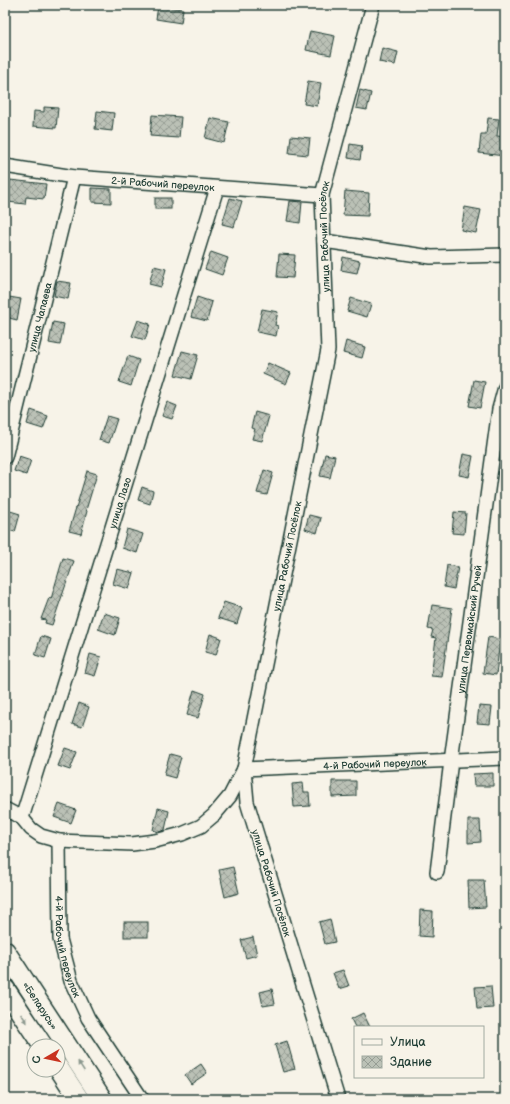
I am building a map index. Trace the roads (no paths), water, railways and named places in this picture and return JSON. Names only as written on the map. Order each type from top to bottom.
[{"type":"highway","name":"«Беларусь»","points":[[5,952],[102,1099]]},
{"type":"highway","name":"«Беларусь»","points":[[5,989],[39,1038]]},
{"type":"highway","points":[[65,1078],[79,1099]]},
{"type":"street","name":"улица Рабочий Посёлок","points":[[338,1099],[247,802],[244,769],[328,350],[322,195],[374,5]]},
{"type":"street","name":"2-й Рабочий переулок","points":[[5,166],[74,177],[322,195]]},
{"type":"street","name":"улица Чапаева","points":[[5,457],[74,177]]},
{"type":"street","name":"улица Лазо","points":[[22,818],[216,188]]},
{"type":"street","points":[[324,241],[431,257],[505,256]]},
{"type":"street","name":"улица Первомайский Ручей","points":[[437,872],[450,760],[499,410],[505,386]]},
{"type":"street","name":"4-й Рабочий переулок","points":[[244,769],[505,758]]},
{"type":"street","points":[[5,809],[22,818],[41,836],[60,840],[132,844],[155,841],[182,834],[201,826],[214,815],[230,796],[244,769]]},
{"type":"street","name":"4-й Рабочий переулок","points":[[60,840],[60,939],[71,981],[88,1018],[142,1099]]}]
